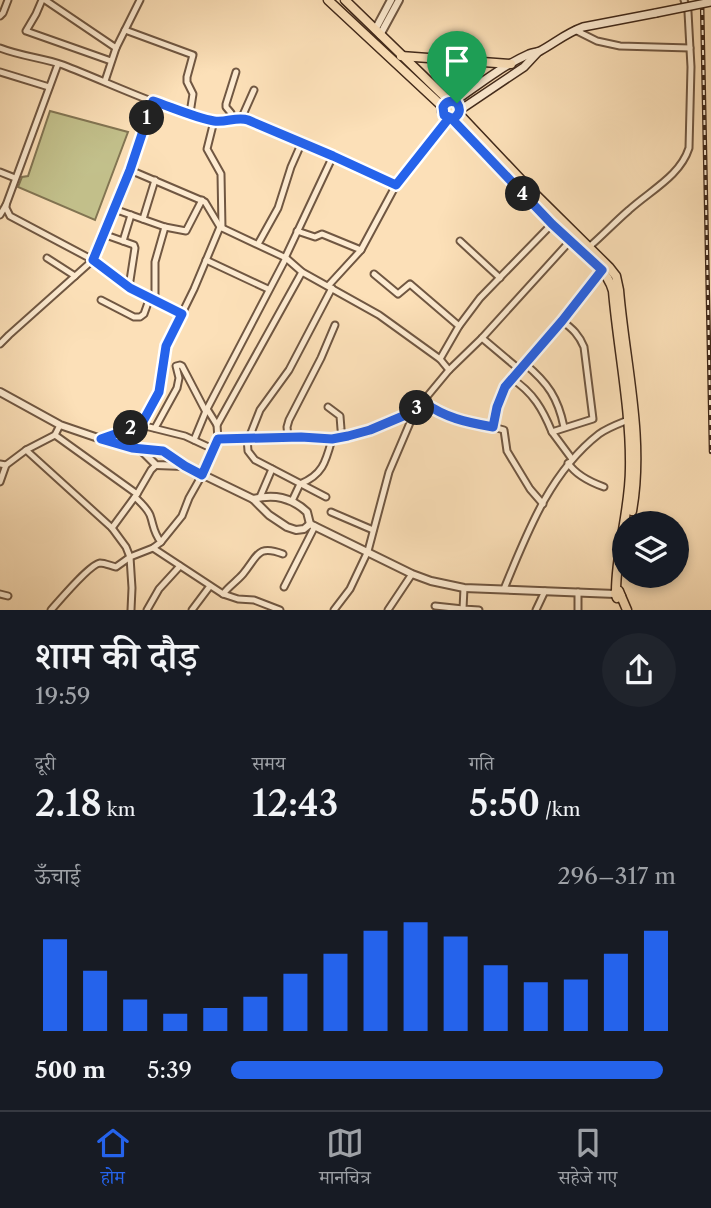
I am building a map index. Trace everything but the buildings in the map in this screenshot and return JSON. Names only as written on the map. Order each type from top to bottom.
[{"type":"main road","points":[[328,0],[452,110],[552,224],[589,247],[609,267],[617,281],[631,419],[636,489],[631,511]]},
{"type":"main road","points":[[345,0],[528,187],[610,282],[631,419],[630,488],[618,557],[618,594],[622,610]]},
{"type":"main road","points":[[452,110],[524,66],[538,52],[575,30],[711,2]]},
{"type":"main road","points":[[452,110],[511,64],[538,52]]},
{"type":"main road","points":[[401,56],[511,64]]},
{"type":"main road","points":[[619,588],[618,594],[627,610]]},
{"type":"street","points":[[0,16],[8,0]]},
{"type":"street","points":[[111,61],[26,31],[44,0],[116,48]]},
{"type":"street","points":[[105,81],[116,48],[141,0]]},
{"type":"street","points":[[377,32],[391,0]]},
{"type":"street","points":[[377,32],[399,0]]},
{"type":"street","points":[[589,247],[677,171],[685,160],[689,148],[691,68],[688,12],[684,0]]},
{"type":"street","points":[[125,30],[193,55],[187,77],[193,94],[190,113]]},
{"type":"street","points":[[575,30],[597,41],[620,46],[690,48]]},
{"type":"street","points":[[0,48],[58,64],[153,101],[214,121],[230,121],[242,117],[396,185]]},
{"type":"street","points":[[0,215],[58,64]]},
{"type":"street","points":[[0,72],[49,87]]},
{"type":"street","points":[[230,121],[231,113],[226,104],[236,72]]},
{"type":"street","points":[[242,117],[254,90]]},
{"type":"street","points":[[0,344],[93,260],[130,170],[153,101]]},
{"type":"street","points":[[326,497],[251,457],[248,438],[260,410],[289,370],[330,287],[361,250],[396,185],[452,110]]},
{"type":"street","points":[[141,425],[159,392],[166,346],[221,228],[221,174],[207,149],[214,121]]},
{"type":"street","points":[[258,244],[278,208],[290,167],[302,142]]},
{"type":"street","points":[[194,440],[333,156]]},
{"type":"street","points":[[130,170],[202,200],[221,228],[285,258],[302,272],[379,315],[440,359],[449,370]]},
{"type":"street","points":[[0,172],[15,177]]},
{"type":"street","points":[[143,219],[155,180]]},
{"type":"street","points":[[114,209],[186,231],[202,200]]},
{"type":"street","points":[[6,205],[10,216],[93,260],[130,288],[182,314]]},
{"type":"street","points":[[124,242],[131,215]]},
{"type":"street","points":[[440,359],[459,326],[480,298],[552,224]]},
{"type":"street","points":[[101,300],[134,317],[144,314],[152,299],[155,262],[165,226]]},
{"type":"street","points":[[297,231],[315,237],[323,234],[361,250]]},
{"type":"street","points":[[103,234],[134,245],[130,288]]},
{"type":"street","points":[[334,610],[350,589],[368,551],[389,472],[415,411],[449,370],[482,338],[573,237]]},
{"type":"street","points":[[460,241],[500,278]]},
{"type":"street","points":[[47,258],[75,276]]},
{"type":"street","points":[[206,260],[268,289]]},
{"type":"street","points":[[493,427],[505,387],[602,270]]},
{"type":"street","points":[[51,610],[96,564],[116,567],[130,557],[153,548],[178,523],[215,450],[218,425],[302,272]]},
{"type":"street","points":[[374,274],[398,294],[410,284],[459,326]]},
{"type":"street","points":[[552,432],[593,419],[584,347],[579,336],[562,321]]},
{"type":"street","points":[[288,438],[289,420],[335,325]]},
{"type":"street","points":[[482,338],[520,370]]},
{"type":"street","points":[[525,364],[552,392],[560,408],[564,427]]},
{"type":"street","points":[[155,428],[178,383],[176,366],[180,365],[218,425]]},
{"type":"street","points":[[512,379],[522,385],[543,409],[572,468],[584,478],[604,487]]},
{"type":"street","points":[[0,392],[61,425],[101,439],[163,451],[202,475],[256,498],[276,496],[292,501],[307,512],[312,525],[431,581],[464,588],[618,594]]},
{"type":"street","points":[[423,402],[453,419],[504,430],[507,451],[530,489],[543,504]]},
{"type":"street","points":[[328,407],[340,416],[343,437]]},
{"type":"street","points":[[218,439],[332,439],[370,430],[415,411]]},
{"type":"street","points":[[504,589],[529,531],[570,461],[600,433],[631,419]]},
{"type":"street","points":[[0,482],[3,464],[55,435],[61,425]]},
{"type":"street","points":[[101,439],[141,425],[186,436],[215,450]]},
{"type":"street","points":[[55,435],[136,496],[146,507],[154,533],[161,542]]},
{"type":"street","points":[[292,501],[300,484],[320,471],[332,439]]},
{"type":"street","points":[[139,448],[156,465],[185,466]]},
{"type":"street","points":[[26,450],[112,528],[126,547],[130,557],[131,610]]},
{"type":"street","points":[[112,528],[156,465]]},
{"type":"street","points":[[256,498],[272,469]]},
{"type":"street","points":[[256,498],[269,515],[287,527],[296,530],[312,525]]},
{"type":"street","points":[[331,512],[373,530]]},
{"type":"street","points":[[284,587],[312,525]]},
{"type":"street","points":[[153,548],[223,594],[254,600],[280,610]]},
{"type":"street","points":[[223,594],[261,551],[267,549],[283,554]]},
{"type":"street","points":[[148,610],[159,589],[180,566]]},
{"type":"street","points":[[388,610],[412,574]]},
{"type":"street","points":[[192,610],[210,586]]},
{"type":"street","points":[[463,609],[464,588]]},
{"type":"street","points":[[536,610],[545,591]]},
{"type":"street","points":[[578,592],[578,610]]},
{"type":"street","points":[[0,594],[8,596]]},
{"type":"street","points":[[250,610],[254,600]]},
{"type":"street","points":[[435,606],[479,610]]},
{"type":"shaded area","points":[[50,111],[128,132],[95,220],[18,187],[22,177],[28,176]]},
{"type":"railway","points":[[702,0],[711,452]]},
{"type":"route","points":[[457,103],[446,103],[443,107],[444,115],[449,118],[451,118],[552,224],[602,270],[505,387],[493,427],[453,419],[423,402],[415,411],[370,430],[332,439],[218,439],[202,475],[163,451],[132,448],[101,439],[141,425],[159,392],[166,346],[182,314],[130,288],[93,260],[130,170],[153,101],[214,121],[230,121],[242,117],[396,185],[449,118],[458,114],[460,108],[457,103]]}]
